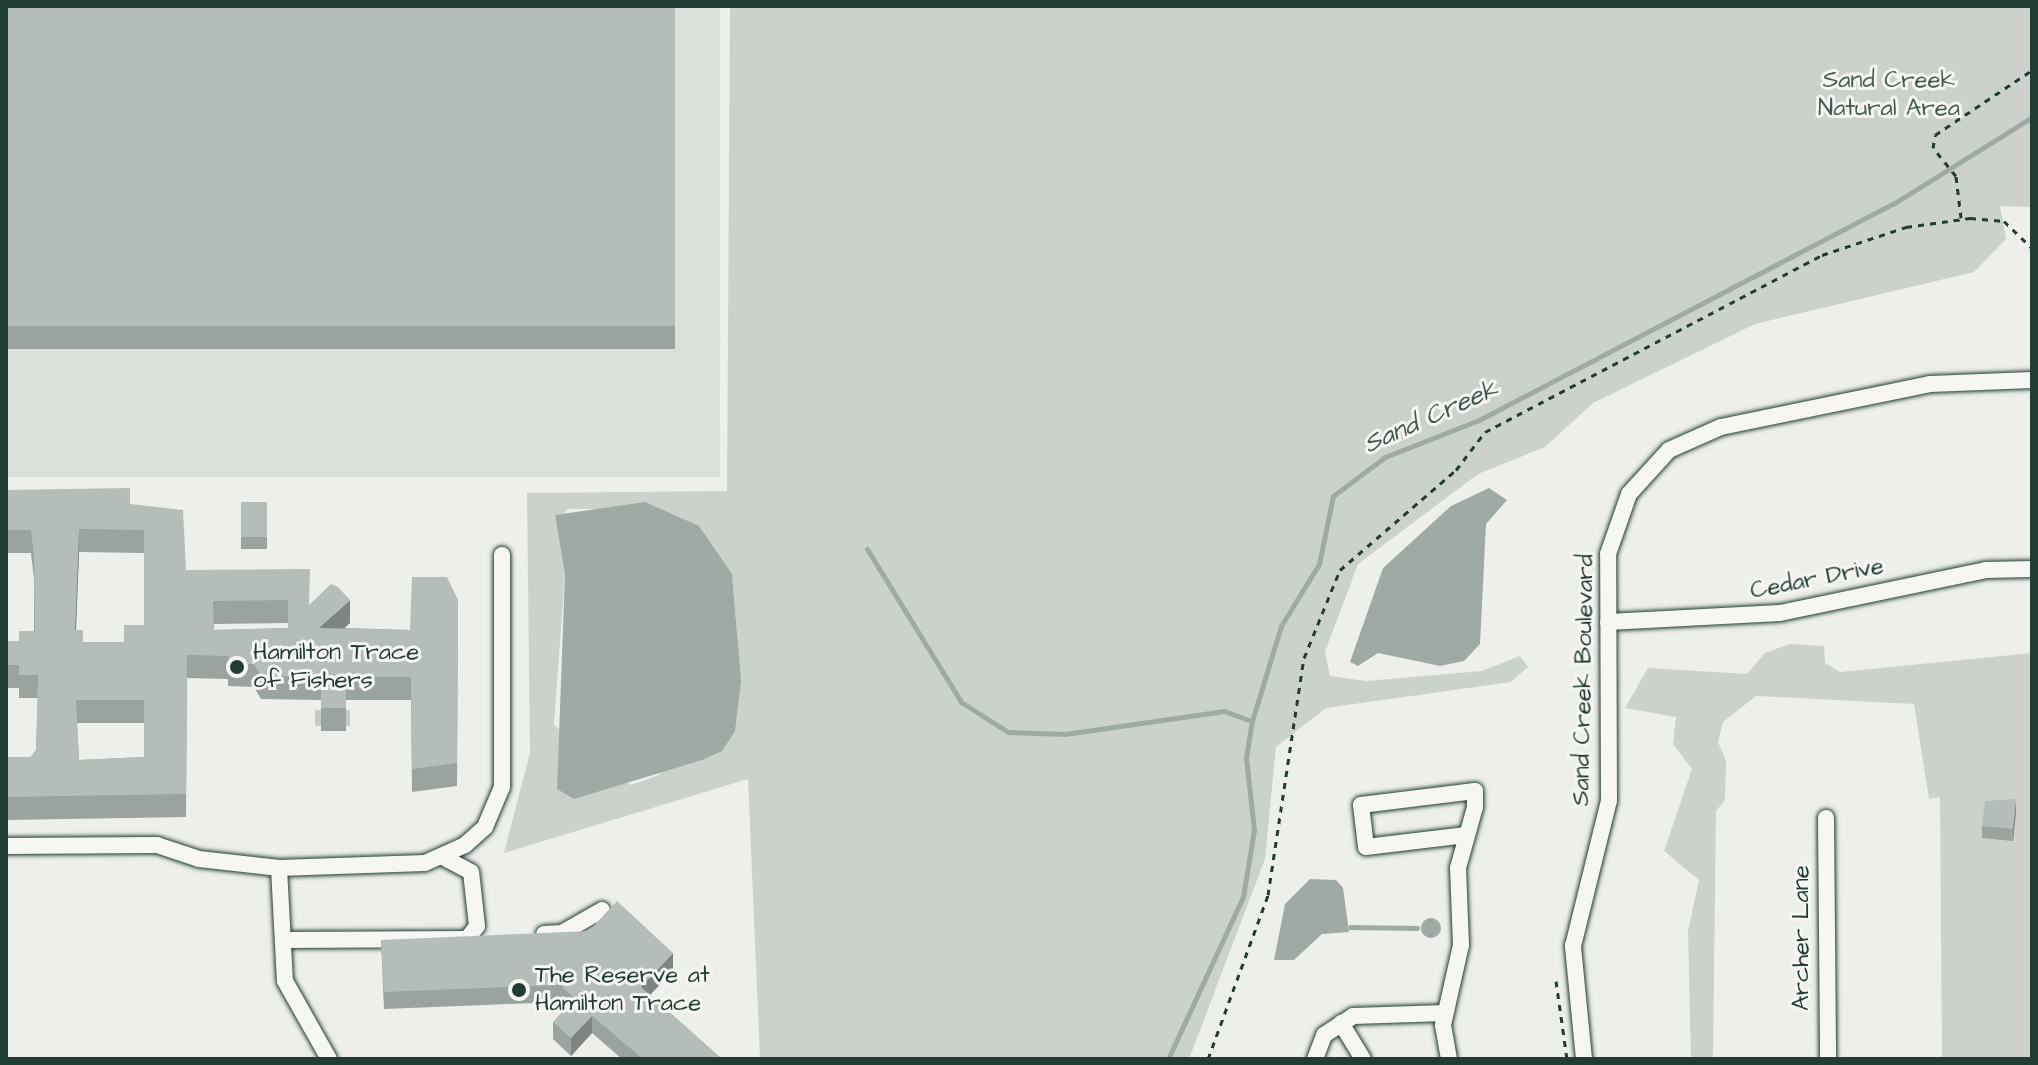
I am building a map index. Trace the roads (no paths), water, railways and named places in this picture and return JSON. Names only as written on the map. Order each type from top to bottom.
[{"type":"street","name":"Sand Creek Boulevard","points":[[1584,1059],[1573,946],[1609,801],[1608,554],[1620,510],[1653,462],[1685,439],[1930,384],[2032,380]]},
{"type":"street","points":[[6,846],[96,840],[279,868],[443,857],[485,827],[502,787],[502,555]]},
{"type":"street","name":"Cedar Drive","points":[[1608,622],[1780,613],[1986,570],[2032,569]]},
{"type":"street","points":[[1449,1059],[1445,1013],[1458,978],[1458,868],[1466,835],[1475,791],[1361,805],[1366,847],[1466,835]]},
{"type":"street","name":"Archer Lane","points":[[1826,818],[1828,1059]]},
{"type":"street","points":[[443,857],[471,872],[477,926],[467,939]]},
{"type":"street","points":[[279,868],[285,981],[329,1059]]},
{"type":"street","points":[[530,935],[562,933],[602,910]]},
{"type":"street","points":[[283,940],[498,937]]},
{"type":"street","points":[[1315,1059],[1324,1035],[1341,1023],[1364,1014],[1445,1013]]},
{"type":"street","points":[[1341,1023],[1363,1059]]},
{"type":"waterway","name":"Sand Creek","points":[[1168,1059],[1243,897],[1254,830],[1246,758],[1252,721],[1281,626],[1319,564],[1333,496],[1385,457],[1479,420],[1893,204],[2032,117]]},
{"type":"waterway","points":[[867,549],[961,702],[1008,732],[1065,734],[1224,711],[1252,721]]},
{"type":"waterway","points":[[1350,927],[1417,928]]},
{"type":"tunnel","points":[[315,718],[350,718]]},
{"type":"place","name":"Hamilton Trace of Fishers","points":[[237,667]]},
{"type":"place","name":"The Reserve at Hamilton Trace","points":[[519,990]]},
{"type":"park label","name":"Sand Creek Natural Area","points":[[1889,95]]}]
